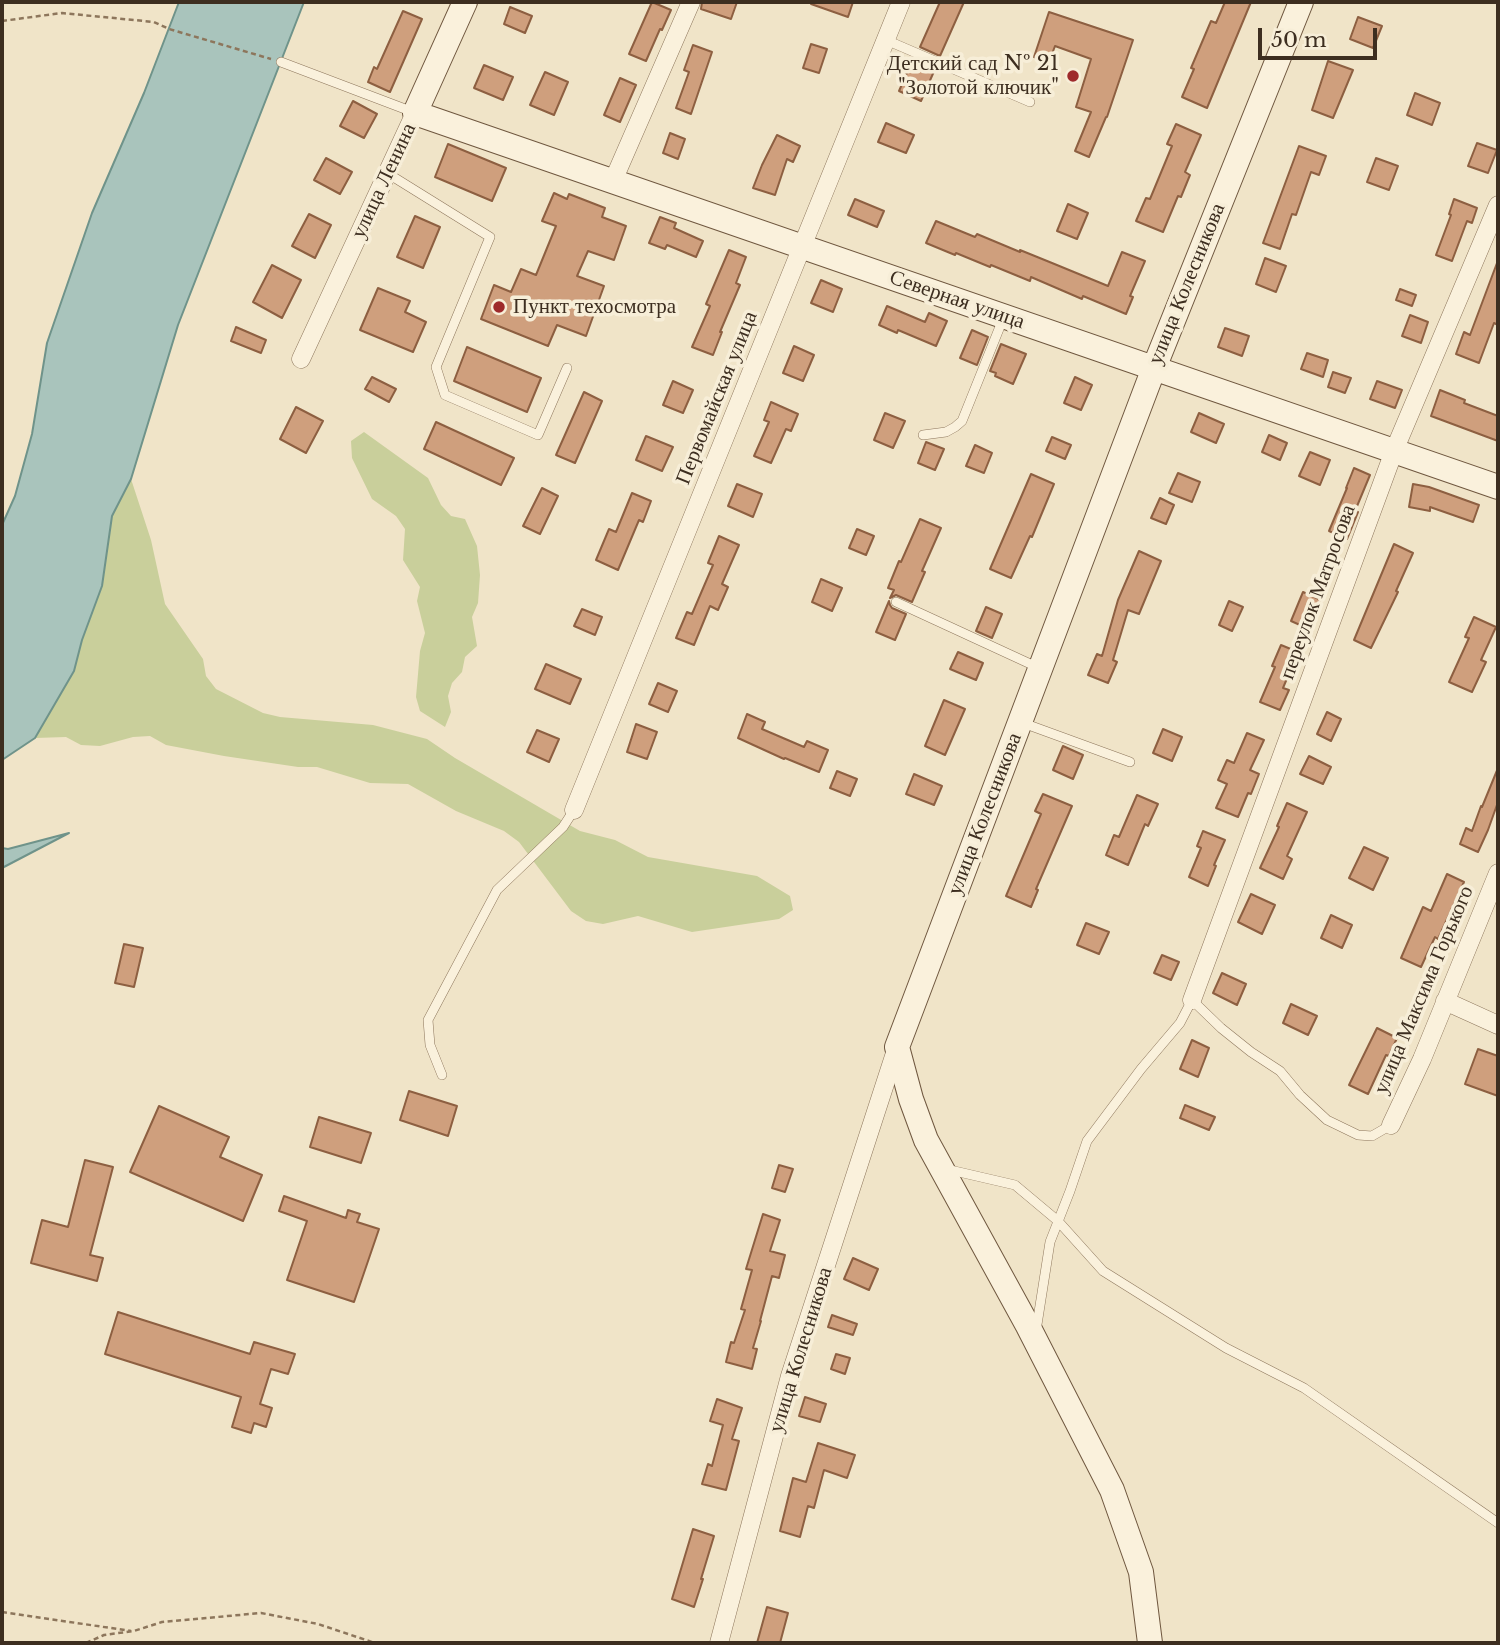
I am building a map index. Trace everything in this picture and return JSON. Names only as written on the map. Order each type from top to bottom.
[{"type":"street","name":"улица Ленина","points":[[301,359],[465,2]]},
{"type":"street","points":[[613,181],[691,2]]},
{"type":"street","name":"Первомайская улица","points":[[574,810],[901,2]]},
{"type":"street","name":"улица Колесникова","points":[[719,1643],[790,1376],[897,1047],[1154,368],[1301,2]]},
{"type":"street","name":"Северная улица","points":[[415,113],[1498,487]]},
{"type":"street","name":"переулок Матросова","points":[[1192,1000],[1394,451],[1498,205]]},
{"type":"street","name":"улица Максима Горького","points":[[1391,1125],[1422,1059],[1498,873]]},
{"type":"street","points":[[1445,1001],[1498,1025]]},
{"type":"street","points":[[897,1047],[911,1099],[926,1140],[1035,1339],[1112,1490],[1141,1572],[1150,1643]]},
{"type":"lane","points":[[886,40],[1030,102]]},
{"type":"lane","points":[[281,62],[415,113]]},
{"type":"lane","points":[[387,173],[490,237],[436,367],[445,395],[538,435],[567,368]]},
{"type":"lane","points":[[923,435],[946,432],[962,421],[1004,316]]},
{"type":"lane","points":[[896,602],[1040,669]]},
{"type":"lane","points":[[1020,722],[1130,762]]},
{"type":"lane","points":[[442,1074],[430,1045],[429,1020],[497,890],[563,827],[574,810]]},
{"type":"lane","points":[[1035,1339],[1050,1242],[1087,1141],[1141,1069],[1180,1023],[1192,1000],[1221,1028],[1280,1071],[1300,1095],[1327,1120],[1358,1135],[1372,1136],[1391,1125]]},
{"type":"lane","points":[[941,1167],[1015,1185],[1058,1221],[1103,1271],[1226,1348],[1304,1388],[1498,1522]]},
{"type":"path","points":[[2,21],[62,12],[155,22],[169,29],[281,62]]},
{"type":"path","points":[[2,1612],[134,1631]]},
{"type":"path","points":[[86,1643],[104,1635],[134,1631],[162,1622],[261,1613],[318,1624],[375,1643]]},
{"type":"green space","points":[[364,432],[428,478],[441,505],[451,516],[465,519],[477,546],[480,575],[478,603],[472,617],[477,646],[465,657],[462,672],[452,683],[448,696],[451,712],[445,727],[420,711],[416,697],[420,651],[425,633],[417,601],[420,587],[403,560],[405,529],[396,516],[372,499],[352,458],[351,441]]},
{"type":"green space","points":[[131,479],[151,540],[165,604],[203,659],[206,676],[216,689],[263,713],[280,717],[373,725],[427,739],[580,831],[615,840],[648,857],[757,876],[790,896],[793,910],[779,919],[692,932],[638,916],[603,924],[586,921],[571,911],[519,842],[504,831],[456,811],[408,784],[370,783],[317,767],[298,767],[224,756],[166,745],[150,736],[133,737],[100,746],[81,745],[66,737],[35,738],[74,671],[82,640],[102,586],[112,516]]},
{"type":"water","points":[[179,2],[304,2],[178,325],[131,479],[112,516],[102,586],[82,640],[74,671],[35,738],[2,760],[2,525],[15,496],[32,434],[47,343],[92,213],[144,93]]},
{"type":"water","points":[[69,833],[2,868],[2,848],[8,849]]},
{"type":"building","points":[[652,2],[671,10],[646,61],[629,54]]},
{"type":"building","points":[[702,2],[737,2],[731,19],[701,9]]},
{"type":"building","points":[[811,2],[853,2],[848,17]]},
{"type":"building","points":[[940,2],[964,2],[940,56],[920,47]]},
{"type":"building","points":[[1225,2],[1251,2],[1207,108],[1182,97],[1211,21],[1216,23]]},
{"type":"building","points":[[510,7],[532,16],[525,33],[504,24]]},
{"type":"building","points":[[403,11],[422,19],[390,92],[368,82],[374,67],[377,69]]},
{"type":"building","points":[[1049,12],[1133,40],[1107,117],[1089,157],[1075,151],[1091,112],[1076,107],[1091,59],[1055,46],[1049,62],[1034,57]]},
{"type":"building","points":[[1358,17],[1382,26],[1373,48],[1350,39]]},
{"type":"building","points":[[811,44],[827,49],[819,73],[803,68]]},
{"type":"building","points":[[693,45],[712,52],[691,114],[676,108],[689,72],[684,70]]},
{"type":"building","points":[[915,60],[935,69],[921,101],[899,91]]},
{"type":"building","points":[[1328,61],[1353,70],[1333,118],[1312,110]]},
{"type":"building","points":[[484,65],[513,77],[503,100],[474,88]]},
{"type":"building","points":[[545,72],[568,82],[554,115],[530,105]]},
{"type":"building","points":[[620,78],[636,85],[620,122],[604,115]]},
{"type":"building","points":[[1415,93],[1440,103],[1432,125],[1407,115]]},
{"type":"building","points":[[353,101],[377,114],[364,138],[340,126]]},
{"type":"building","points":[[886,123],[914,135],[906,153],[878,142]]},
{"type":"building","points":[[1176,124],[1201,135],[1185,172],[1190,175],[1163,232],[1136,221],[1146,198],[1150,199],[1172,146],[1167,144]]},
{"type":"building","points":[[670,133],[685,139],[678,159],[663,153]]},
{"type":"building","points":[[777,135],[800,146],[793,162],[787,159],[775,195],[753,188]]},
{"type":"building","points":[[1477,143],[1497,150],[1488,173],[1468,166]]},
{"type":"building","points":[[448,144],[506,168],[492,201],[435,177]]},
{"type":"building","points":[[1299,146],[1326,156],[1319,175],[1311,172],[1296,215],[1292,214],[1280,249],[1263,243]]},
{"type":"building","points":[[326,158],[352,172],[340,194],[314,180]]},
{"type":"building","points":[[1376,158],[1398,166],[1389,190],[1367,182]]},
{"type":"building","points":[[554,193],[567,199],[569,194],[605,208],[602,217],[626,226],[614,260],[588,251],[577,276],[604,286],[586,336],[557,325],[548,346],[481,319],[494,285],[511,292],[521,269],[536,275],[556,226],[542,221]]},
{"type":"building","points":[[855,199],[884,211],[877,227],[848,215]]},
{"type":"building","points":[[1454,199],[1477,208],[1472,223],[1467,221],[1452,261],[1436,255]]},
{"type":"building","points":[[1068,204],[1088,213],[1077,239],[1057,231]]},
{"type":"building","points":[[309,214],[331,225],[315,258],[292,246]]},
{"type":"building","points":[[415,216],[440,227],[423,268],[397,257]]},
{"type":"building","points":[[660,217],[676,223],[674,228],[703,241],[696,257],[667,245],[665,249],[649,243]]},
{"type":"building","points":[[936,221],[975,237],[977,234],[1020,250],[1108,286],[1122,252],[1145,261],[1130,296],[1133,297],[1126,314],[1031,277],[1030,281],[926,243]]},
{"type":"building","points":[[729,250],[746,257],[736,283],[740,285],[713,355],[692,347],[710,306],[706,304]]},
{"type":"building","points":[[1265,258],[1286,266],[1276,292],[1256,284]]},
{"type":"building","points":[[1497,263],[1498,325],[1494,323],[1479,363],[1456,354],[1464,332],[1470,335]]},
{"type":"building","points":[[272,265],[301,280],[282,318],[253,302]]},
{"type":"building","points":[[821,280],[842,289],[833,312],[811,303]]},
{"type":"building","points":[[378,288],[410,301],[405,312],[426,322],[413,352],[360,330]]},
{"type":"building","points":[[1400,289],[1416,295],[1412,306],[1396,300]]},
{"type":"building","points":[[887,306],[925,322],[929,313],[947,321],[936,346],[879,325]]},
{"type":"building","points":[[1410,315],[1428,322],[1421,343],[1402,336]]},
{"type":"building","points":[[236,327],[266,340],[261,353],[231,341]]},
{"type":"building","points":[[1225,328],[1249,336],[1242,356],[1218,347]]},
{"type":"building","points":[[972,330],[988,337],[977,365],[960,358]]},
{"type":"building","points":[[1001,344],[1026,354],[1013,384],[990,371]]},
{"type":"building","points":[[794,346],[814,355],[803,381],[783,373]]},
{"type":"building","points":[[467,347],[541,378],[527,412],[454,381]]},
{"type":"building","points":[[1307,353],[1328,360],[1323,377],[1301,369]]},
{"type":"building","points":[[1333,372],[1351,378],[1345,393],[1328,387]]},
{"type":"building","points":[[372,377],[396,389],[389,402],[365,389]]},
{"type":"building","points":[[1075,377],[1092,385],[1081,410],[1064,403]]},
{"type":"building","points":[[673,381],[693,390],[683,413],[663,405]]},
{"type":"building","points":[[1377,381],[1402,390],[1395,408],[1370,399]]},
{"type":"building","points":[[1440,390],[1498,416],[1498,441],[1431,416]]},
{"type":"building","points":[[584,392],[602,401],[575,463],[556,455]]},
{"type":"building","points":[[771,402],[798,414],[791,431],[786,429],[771,463],[754,456],[769,422],[764,420]]},
{"type":"building","points":[[296,407],[323,421],[306,453],[280,439]]},
{"type":"building","points":[[885,413],[905,421],[893,448],[874,440]]},
{"type":"building","points":[[1199,413],[1224,424],[1216,443],[1191,432]]},
{"type":"building","points":[[436,422],[514,458],[501,485],[424,449]]},
{"type":"building","points":[[1269,435],[1287,443],[1280,460],[1262,452]]},
{"type":"building","points":[[646,436],[673,447],[662,471],[636,460]]},
{"type":"building","points":[[1052,437],[1071,445],[1065,459],[1046,451]]},
{"type":"building","points":[[926,442],[944,449],[935,470],[918,463]]},
{"type":"building","points":[[975,445],[992,453],[984,473],[966,466]]},
{"type":"building","points":[[1310,452],[1330,460],[1320,485],[1299,476]]},
{"type":"building","points":[[1354,468],[1370,475],[1347,539],[1329,531]]},
{"type":"building","points":[[1178,473],[1200,482],[1192,502],[1169,493]]},
{"type":"building","points":[[1031,474],[1054,484],[1011,578],[990,569]]},
{"type":"building","points":[[737,484],[762,494],[753,517],[728,506]]},
{"type":"building","points":[[1413,484],[1479,505],[1473,522],[1430,507],[1430,511],[1409,507]]},
{"type":"building","points":[[542,488],[558,496],[540,534],[523,526]]},
{"type":"building","points":[[632,493],[651,501],[643,522],[639,520],[618,570],[596,560],[609,529],[616,532]]},
{"type":"building","points":[[1160,498],[1174,505],[1166,524],[1151,518]]},
{"type":"building","points":[[920,519],[941,528],[922,571],[925,572],[912,602],[896,595],[890,598],[894,590],[888,588]]},
{"type":"building","points":[[857,529],[874,536],[866,555],[849,548]]},
{"type":"building","points":[[719,536],[739,545],[722,584],[728,587],[718,610],[710,606],[694,645],[676,638],[687,612],[692,614],[713,565],[708,563]]},
{"type":"building","points":[[1394,544],[1413,553],[1371,648],[1354,640]]},
{"type":"building","points":[[1139,551],[1161,561],[1139,614],[1128,610],[1113,660],[1117,662],[1108,683],[1088,675],[1097,654],[1102,656],[1118,600]]},
{"type":"building","points":[[821,579],[842,588],[832,611],[812,602]]},
{"type":"building","points":[[1303,592],[1321,600],[1309,629],[1291,621]]},
{"type":"building","points":[[889,601],[892,608],[906,614],[895,640],[876,632]]},
{"type":"building","points":[[1229,601],[1243,607],[1232,631],[1219,625]]},
{"type":"building","points":[[986,607],[1002,614],[992,638],[976,631]]},
{"type":"building","points":[[582,609],[602,617],[595,635],[574,626]]},
{"type":"building","points":[[1474,617],[1496,627],[1481,660],[1486,662],[1472,692],[1449,682],[1469,638],[1465,637]]},
{"type":"building","points":[[1281,645],[1298,652],[1283,688],[1289,690],[1280,710],[1260,702]]},
{"type":"building","points":[[958,652],[983,663],[976,680],[950,669]]},
{"type":"building","points":[[546,664],[581,679],[570,704],[535,689]]},
{"type":"building","points":[[658,683],[677,691],[668,712],[649,704]]},
{"type":"building","points":[[944,700],[965,709],[945,755],[925,746]]},
{"type":"building","points":[[1327,712],[1341,719],[1331,741],[1317,734]]},
{"type":"building","points":[[747,714],[765,722],[762,729],[804,747],[807,741],[828,750],[819,772],[738,738]]},
{"type":"building","points":[[636,724],[657,732],[647,759],[627,752]]},
{"type":"building","points":[[1163,729],[1182,737],[1172,761],[1153,753]]},
{"type":"building","points":[[537,730],[559,739],[549,762],[527,752]]},
{"type":"building","points":[[1247,733],[1264,740],[1250,770],[1259,774],[1238,817],[1216,808],[1227,784],[1218,780],[1227,760],[1234,763]]},
{"type":"building","points":[[1063,746],[1083,755],[1073,779],[1053,770]]},
{"type":"building","points":[[1309,756],[1331,767],[1323,784],[1300,774]]},
{"type":"building","points":[[1498,768],[1498,802],[1478,852],[1460,844],[1466,828],[1472,831]]},
{"type":"building","points":[[837,771],[857,779],[850,796],[830,788]]},
{"type":"building","points":[[914,774],[942,786],[934,805],[906,794]]},
{"type":"building","points":[[1043,794],[1072,806],[1036,889],[1038,890],[1031,907],[1006,896],[1041,814],[1035,811]]},
{"type":"building","points":[[1137,795],[1158,804],[1148,826],[1145,824],[1128,865],[1106,855],[1114,835],[1119,837]]},
{"type":"building","points":[[1287,803],[1307,812],[1287,856],[1292,859],[1283,879],[1260,868]]},
{"type":"building","points":[[1203,831],[1225,840],[1208,886],[1189,877],[1201,848],[1197,846]]},
{"type":"building","points":[[1364,847],[1388,858],[1373,890],[1349,878]]},
{"type":"building","points":[[1447,874],[1464,882],[1438,939],[1435,937],[1421,967],[1401,958],[1423,907],[1431,911]]},
{"type":"building","points":[[1251,894],[1275,905],[1262,934],[1238,922]]},
{"type":"building","points":[[1331,915],[1352,925],[1342,948],[1321,938]]},
{"type":"building","points":[[1086,923],[1109,932],[1099,954],[1077,945]]},
{"type":"building","points":[[124,944],[143,948],[134,987],[115,983]]},
{"type":"building","points":[[1162,955],[1179,962],[1171,980],[1154,973]]},
{"type":"building","points":[[1222,973],[1246,984],[1237,1005],[1213,993]]},
{"type":"building","points":[[1291,1004],[1317,1016],[1308,1035],[1283,1023]]},
{"type":"building","points":[[1377,1028],[1397,1038],[1368,1094],[1349,1085]]},
{"type":"building","points":[[1192,1040],[1209,1048],[1198,1077],[1180,1069]]},
{"type":"building","points":[[1478,1049],[1498,1056],[1498,1096],[1465,1084]]},
{"type":"building","points":[[409,1091],[457,1106],[448,1136],[400,1120]]},
{"type":"building","points":[[1185,1105],[1215,1117],[1209,1130],[1180,1118]]},
{"type":"building","points":[[159,1106],[229,1137],[220,1157],[262,1175],[243,1221],[130,1172]]},
{"type":"building","points":[[319,1117],[371,1133],[361,1163],[310,1147]]},
{"type":"building","points":[[85,1160],[113,1167],[90,1255],[103,1258],[97,1281],[31,1263],[42,1220],[68,1227]]},
{"type":"building","points":[[779,1165],[793,1169],[785,1192],[772,1188]]},
{"type":"building","points":[[284,1196],[346,1218],[348,1210],[360,1214],[357,1222],[379,1229],[354,1302],[287,1280],[307,1221],[279,1211]]},
{"type":"building","points":[[763,1214],[780,1220],[770,1251],[785,1255],[779,1278],[772,1276],[753,1348],[757,1349],[752,1369],[726,1362],[731,1342],[734,1343],[745,1310],[741,1309],[752,1270],[746,1269]]},
{"type":"building","points":[[853,1258],[878,1269],[869,1290],[844,1279]]},
{"type":"building","points":[[118,1312],[250,1354],[254,1342],[295,1354],[288,1374],[271,1369],[260,1404],[272,1408],[266,1427],[254,1423],[251,1433],[232,1427],[241,1397],[105,1354]]},
{"type":"building","points":[[832,1315],[857,1324],[853,1335],[828,1327]]},
{"type":"building","points":[[836,1354],[850,1358],[845,1374],[831,1369]]},
{"type":"building","points":[[805,1397],[826,1404],[820,1422],[799,1416]]},
{"type":"building","points":[[717,1399],[742,1408],[732,1439],[739,1441],[726,1490],[702,1484],[708,1464],[712,1466],[723,1425],[710,1421]]},
{"type":"building","points":[[818,1443],[855,1455],[847,1478],[824,1470],[814,1508],[808,1506],[800,1537],[780,1531],[793,1478],[806,1482]]},
{"type":"building","points":[[693,1529],[714,1536],[694,1607],[672,1599]]},
{"type":"building","points":[[767,1607],[788,1613],[780,1643],[757,1643]]},
{"type":"place","name":"Детский сад № 21 \"Золотой ключик\"","points":[[1073,76]]},
{"type":"place","name":"Пункт техосмотра","points":[[499,307]]}]
